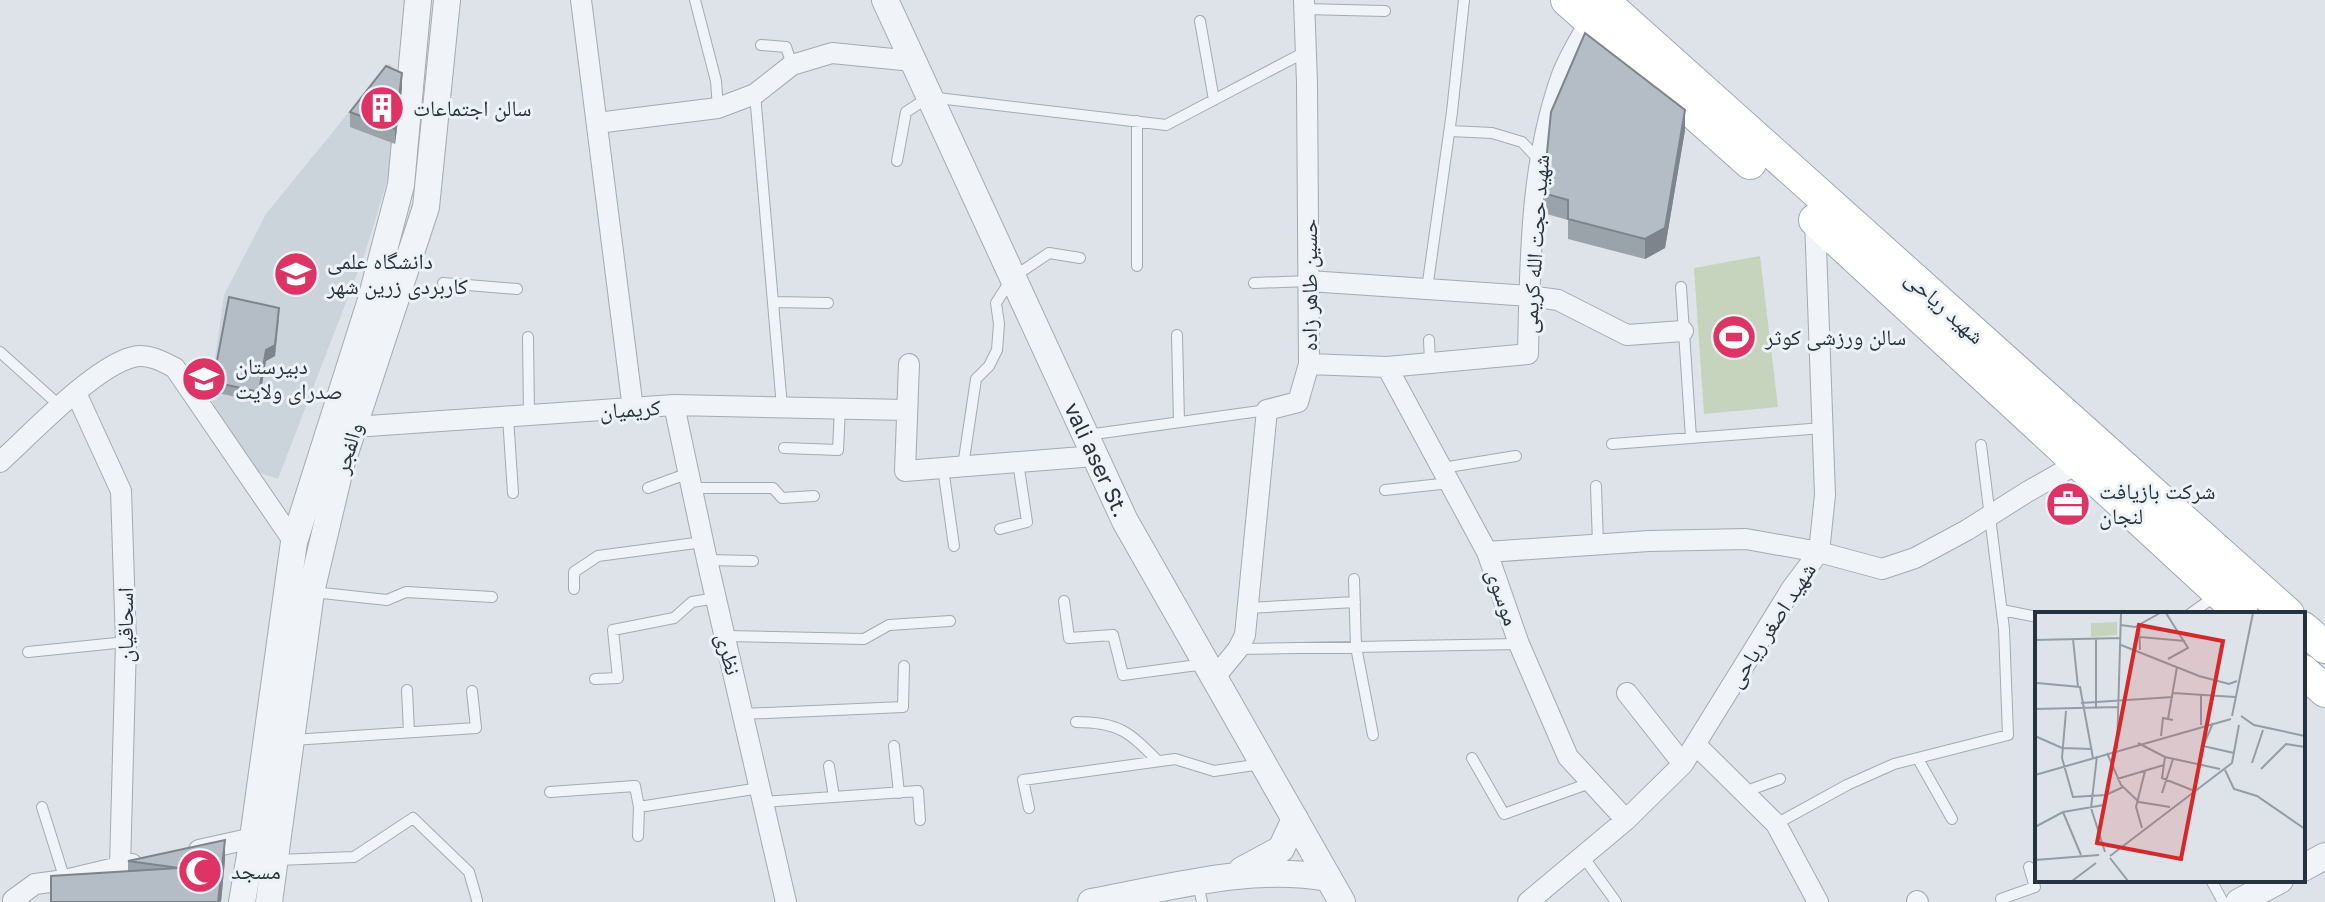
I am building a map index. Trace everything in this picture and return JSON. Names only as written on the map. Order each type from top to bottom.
[{"type":"main road","name":"شهید ریاحی","points":[[1586,7],[2230,604]]},
{"type":"main road","name":"شهید ریاحی","points":[[1586,7],[2286,612]]},
{"type":"main road","points":[[2305,630],[2325,647]]},
{"type":"main road","points":[[2305,673],[2325,691]]},
{"type":"street","name":"والفجر","points":[[242,902],[294,542],[370,303],[401,185],[418,0]]},
{"type":"street","name":"والفجر","points":[[269,902],[311,592],[341,465],[426,207],[447,0]]},
{"type":"street","points":[[581,0],[633,409]]},
{"type":"street","name":"vali aser St.","points":[[885,0],[1125,521],[1342,902]]},
{"type":"street","name":"حسین طاهر زاده","points":[[1267,410],[1298,402],[1309,364],[1304,5]]},
{"type":"street","name":"شهید حجت الله کریمی","points":[[1309,364],[1387,367],[1528,354],[1529,265],[1543,139],[1586,7]]},
{"type":"street","points":[[597,123],[718,108],[755,94],[792,65],[832,53],[913,61]]},
{"type":"street","name":"شهید اصغر ریاحی","points":[[1528,902],[1626,820],[1683,764],[1792,588],[1819,552],[1825,495],[1815,220]]},
{"type":"street","points":[[1309,281],[1529,296],[1558,300],[1627,335],[1683,331]]},
{"type":"street","points":[[0,462],[68,399],[116,364],[135,356],[158,359],[175,368],[294,542]]},
{"type":"street","points":[[909,364],[905,471],[1018,462],[1090,446]]},
{"type":"street","name":"موسوی","points":[[1387,367],[1487,552],[1519,644],[1568,757],[1626,820]]},
{"type":"street","name":"اسحاقیان","points":[[68,399],[121,491],[126,642],[120,867]]},
{"type":"street","name":"کریمیان","points":[[354,427],[674,405],[906,410]]},
{"type":"street","name":"نظری","points":[[674,405],[786,902]]},
{"type":"street","points":[[1211,671],[1238,649],[1245,635],[1267,410]]},
{"type":"street","points":[[1487,552],[1598,544],[1746,539],[1819,552],[1882,569],[1915,558],[2078,463]]},
{"type":"street","points":[[1627,693],[1683,764]]},
{"type":"street","points":[[1696,745],[1776,824],[1818,902]]},
{"type":"street","points":[[1102,901],[1199,892],[1281,849],[1295,819]]},
{"type":"street","points":[[179,854],[253,838]]},
{"type":"street","points":[[2305,867],[2325,856]]},
{"type":"street","points":[[9,895],[35,884],[150,860]]},
{"type":"street","points":[[1228,877],[1272,872],[1328,878]]},
{"type":"street","points":[[2239,902],[2276,882]]},
{"type":"lane","points":[[695,0],[716,81],[718,108]]},
{"type":"lane","points":[[1427,289],[1450,131],[1464,0]]},
{"type":"lane","points":[[1304,5],[1385,11]]},
{"type":"lane","points":[[1200,21],[1214,100]]},
{"type":"lane","points":[[761,45],[786,47],[792,65]]},
{"type":"lane","points":[[897,161],[906,112],[929,97],[1166,125],[1305,52]]},
{"type":"lane","points":[[755,94],[782,407]]},
{"type":"lane","points":[[1137,121],[1137,266]]},
{"type":"lane","points":[[1450,131],[1492,133],[1522,142],[1541,162]]},
{"type":"lane","points":[[954,546],[953,467],[976,379],[989,366],[997,350],[999,324],[996,303],[1012,278],[1049,253],[1080,258]]},
{"type":"lane","points":[[1254,283],[1309,281]]},
{"type":"lane","points":[[443,283],[517,289]]},
{"type":"lane","points":[[1681,287],[1691,438]]},
{"type":"lane","points":[[773,302],[828,303]]},
{"type":"lane","points":[[1177,335],[1179,422]]},
{"type":"lane","points":[[513,493],[528,337]]},
{"type":"lane","points":[[1429,340],[1430,363]]},
{"type":"lane","points":[[0,352],[68,399]]},
{"type":"lane","points":[[784,448],[838,450],[840,408]]},
{"type":"lane","points":[[1090,446],[1179,422],[1267,410]]},
{"type":"lane","points":[[1612,444],[1823,428]]},
{"type":"lane","points":[[1776,824],[1847,785],[1894,764],[2008,735],[2002,610],[1981,445]]},
{"type":"lane","points":[[1385,490],[1516,456]]},
{"type":"lane","points":[[1000,529],[1027,522],[1018,462]]},
{"type":"lane","points":[[648,488],[691,480],[773,488],[782,498],[814,496]]},
{"type":"lane","points":[[1596,486],[1598,544]]},
{"type":"lane","points":[[574,589],[574,572],[598,556],[705,551],[753,561]]},
{"type":"lane","points":[[1354,579],[1356,647],[1373,735]]},
{"type":"lane","points":[[311,592],[387,600],[406,592],[492,597]]},
{"type":"lane","points":[[595,679],[618,678],[613,630],[674,618],[692,602],[716,598]]},
{"type":"lane","points":[[1064,601],[1069,638],[1113,635],[1123,675],[1211,671]]},
{"type":"lane","points":[[1248,608],[1355,602]]},
{"type":"lane","points":[[2198,612],[2230,604]]},
{"type":"lane","points":[[2002,610],[2035,617]]},
{"type":"lane","points":[[725,636],[864,639],[889,625],[950,621]]},
{"type":"lane","points":[[28,652],[126,642]]},
{"type":"lane","points":[[1238,649],[1519,644]]},
{"type":"lane","points":[[743,714],[903,707],[904,666]]},
{"type":"lane","points":[[407,690],[409,732]]},
{"type":"lane","points":[[291,740],[476,728],[472,691]]},
{"type":"lane","points":[[1076,722],[1117,726],[1136,739],[1158,761]]},
{"type":"lane","points":[[894,746],[899,793]]},
{"type":"lane","points":[[1472,758],[1504,814],[1590,783]]},
{"type":"lane","points":[[1029,808],[1023,780],[1175,759],[1214,771],[1263,764]]},
{"type":"lane","points":[[1918,759],[1952,819]]},
{"type":"lane","points":[[829,766],[834,797]]},
{"type":"lane","points":[[1742,793],[1780,779]]},
{"type":"lane","points":[[550,792],[635,786],[639,807],[638,836]]},
{"type":"lane","points":[[639,807],[762,795],[834,797],[918,791],[920,820]]},
{"type":"lane","points":[[42,807],[65,880]]},
{"type":"lane","points":[[275,860],[354,857],[413,818],[469,872],[477,900]]},
{"type":"lane","points":[[1582,855],[1616,902]]},
{"type":"lane","points":[[2003,902],[2001,899],[2035,887],[2029,867]]},
{"type":"lane","points":[[2212,882],[2223,902]]},
{"type":"shaded area","name":"دانشگاه علمی کاربردی زرین شهر","points":[[389,63],[404,81],[398,145],[365,253],[278,479],[257,472],[220,425],[210,394],[224,295],[266,214]]},
{"type":"green space","name":"سالن ورزشی کوثر","points":[[1760,256],[1778,407],[1704,414],[1694,268]]},
{"type":"building","points":[[1585,33],[1685,110],[1665,228],[1645,239],[1568,219],[1568,200],[1543,193],[1551,112]]},
{"type":"building","name":"سالن اجتماعات","points":[[386,66],[402,73],[395,129],[350,112]]},
{"type":"building","points":[[229,297],[279,308],[275,345],[266,350],[259,392],[213,382]]},
{"type":"building","points":[[225,840],[218,902],[51,902],[51,876],[179,868],[128,861]]},
{"type":"place","name":"سالن اجتماعات","points":[[382,108]]},
{"type":"place","name":"دانشگاه علمی کاربردی زرین شهر","points":[[296,274]]},
{"type":"place","name":"سالن ورزشی کوثر","points":[[1734,337]]},
{"type":"place","name":"دبیرستان صدرای ولایت","points":[[204,379]]},
{"type":"place","name":"شرکت بازیافت لنجان","points":[[2068,504]]},
{"type":"place","name":"مسجد","points":[[200,871]]}]
